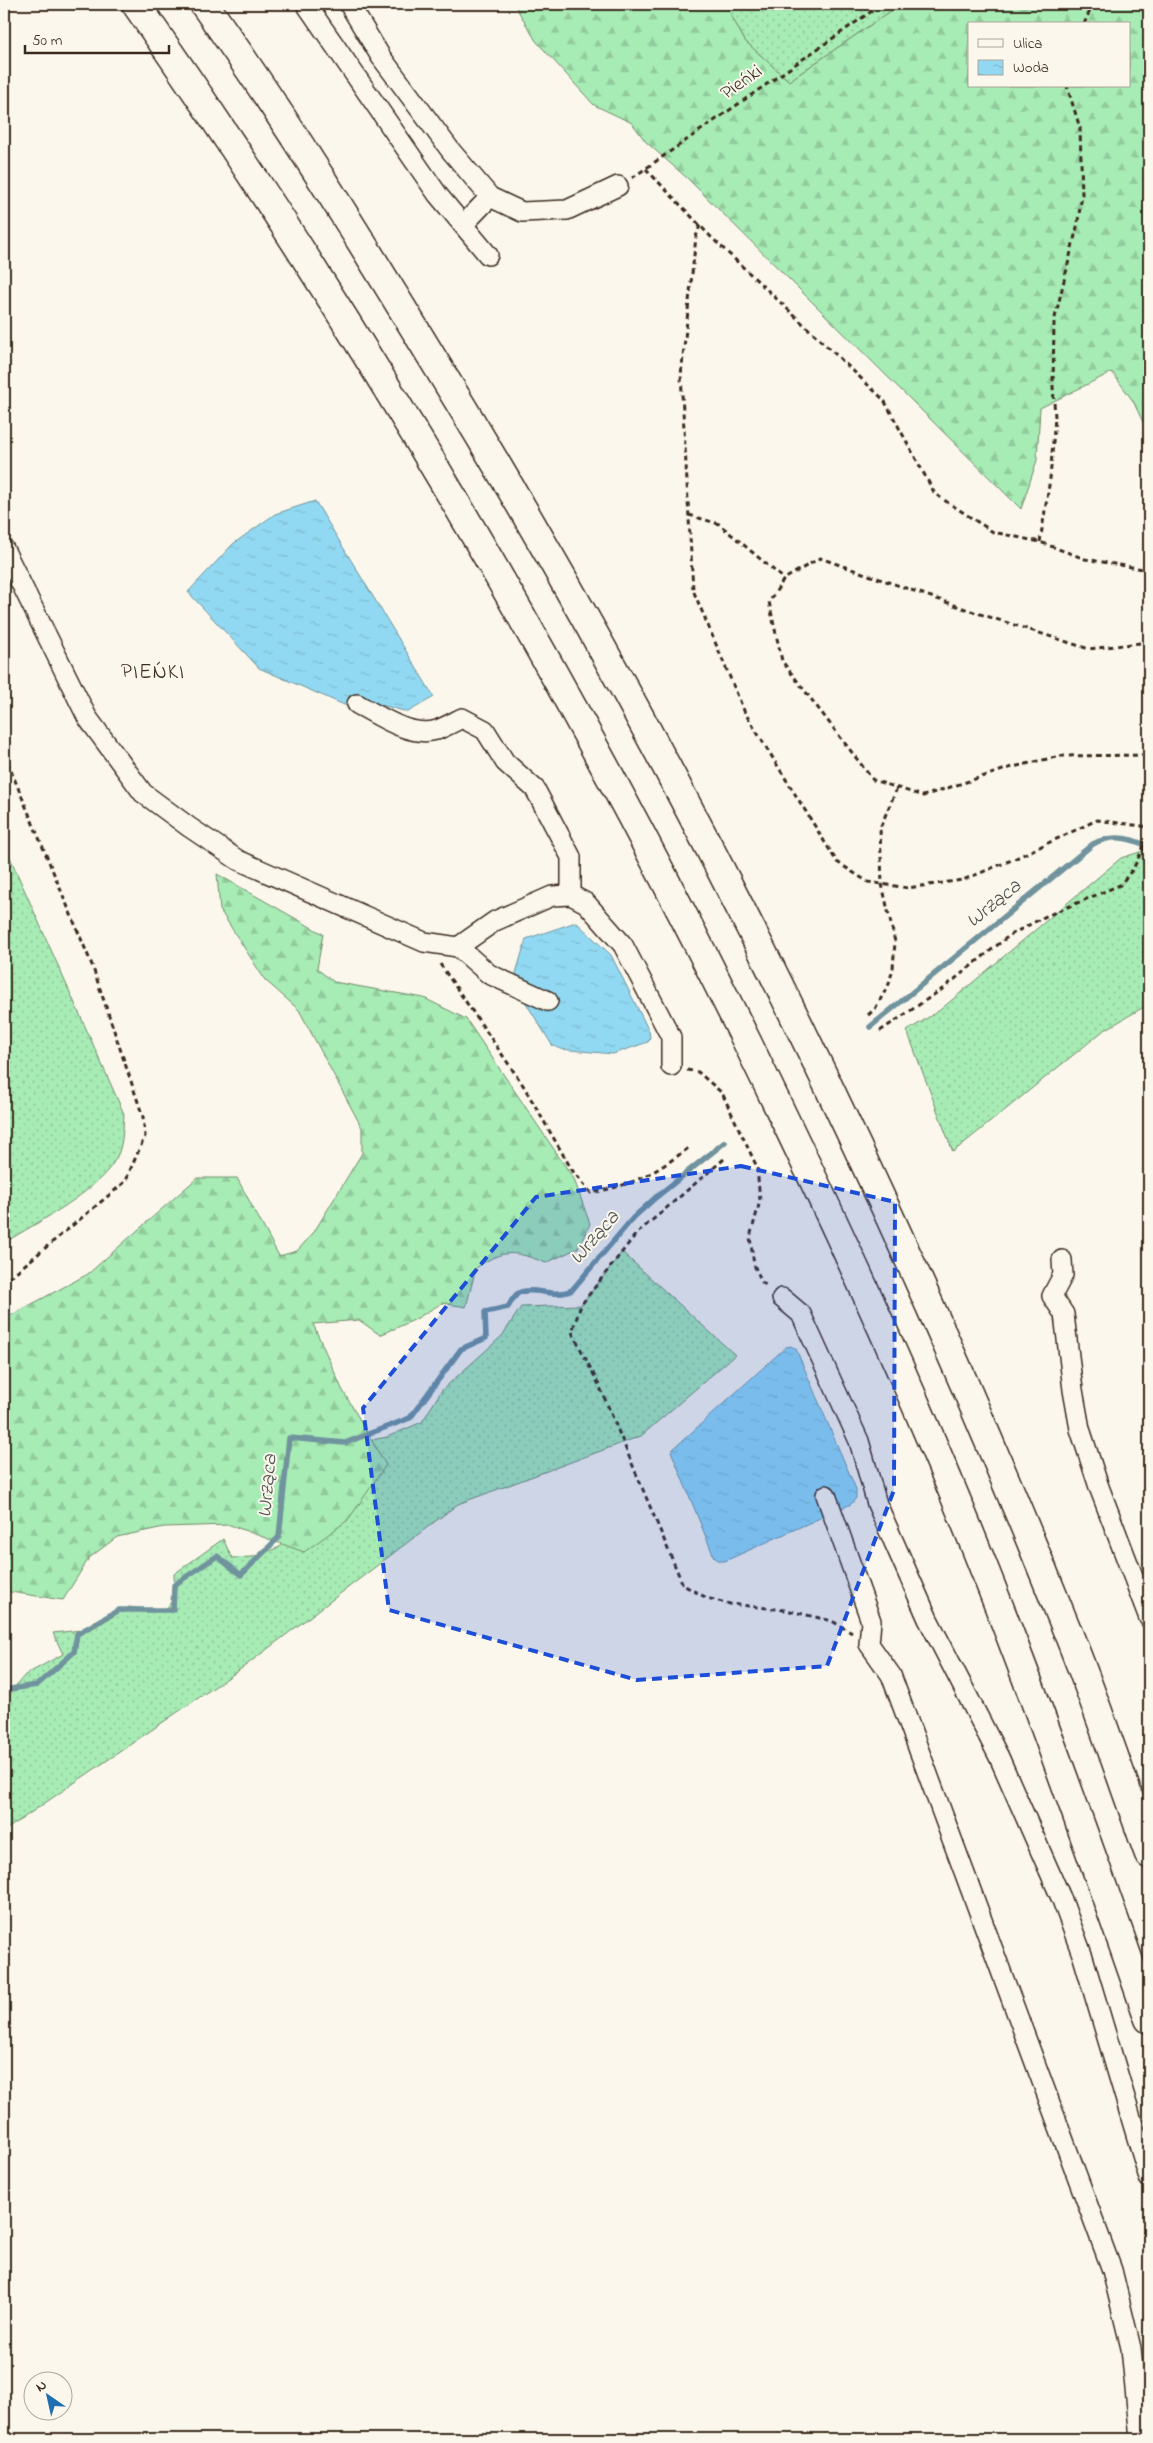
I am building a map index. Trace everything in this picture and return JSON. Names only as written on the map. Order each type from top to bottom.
[{"type":"highway","points":[[136,4],[208,107],[313,268],[452,492],[575,708],[670,888],[799,1147],[915,1406],[1005,1623],[1073,1800],[1149,2019]]},
{"type":"highway","points":[[204,4],[237,50],[360,240],[499,466],[622,681],[712,849],[844,1115],[964,1381],[1064,1622],[1149,1854]]},
{"type":"lane","points":[[306,4],[438,195],[488,255]]},
{"type":"lane","points":[[349,4],[381,57],[451,151],[490,197],[522,212],[567,210],[618,186]]},
{"type":"lane","points":[[463,225],[490,197]]},
{"type":"lane","points":[[4,549],[87,717],[115,758],[144,793],[189,827],[238,860],[419,940],[458,947],[489,974],[548,1001]]},
{"type":"lane","points":[[357,704],[404,728],[417,731],[436,730],[462,718],[485,730],[505,762],[535,789],[571,857],[571,895]]},
{"type":"lane","points":[[458,947],[495,921],[552,896],[571,895],[586,903],[623,945],[671,1037],[671,1066]]},
{"type":"lane","points":[[1062,1260],[1062,1275],[1052,1296],[1064,1314],[1073,1390],[1080,1429],[1098,1487],[1149,1618]]},
{"type":"lane","points":[[782,1298],[801,1314],[859,1441],[877,1504],[928,1618],[999,1757],[1062,1900],[1083,1957],[1149,2178]]},
{"type":"lane","points":[[826,1495],[871,1621],[869,1644],[891,1675],[1112,2270],[1131,2348],[1140,2439]]},
{"type":"path","name":"Pieńki","points":[[618,186],[646,169],[882,4]]},
{"type":"path","points":[[1085,22],[1094,4]]},
{"type":"path","points":[[1040,542],[1050,479],[1055,417],[1053,386],[1054,322],[1077,227],[1082,195],[1080,128],[1068,88]]},
{"type":"path","points":[[646,169],[700,225],[884,400],[935,494],[993,532],[1040,542],[1085,559],[1149,570]]},
{"type":"path","points":[[700,225],[696,237],[681,375],[693,590],[745,713],[837,862],[868,882],[908,888],[963,880],[1014,859],[1097,820],[1149,827]]},
{"type":"path","points":[[689,515],[719,524],[784,580]]},
{"type":"path","points":[[1149,642],[1088,649],[977,613],[820,558],[784,580],[769,602],[782,661],[873,780],[923,796],[1009,768],[1060,756],[1149,755]]},
{"type":"path","points":[[4,754],[92,965],[143,1117],[145,1136],[125,1182],[4,1282]]},
{"type":"path","points":[[868,1015],[875,1009],[889,984],[893,968],[895,942],[882,884],[880,828],[897,788]]},
{"type":"path","points":[[880,1031],[941,990],[1010,935],[1120,885],[1133,869],[1149,836]]},
{"type":"path","points":[[419,940],[445,970],[523,1085],[572,1170],[591,1193],[622,1187],[658,1171],[691,1146]]},
{"type":"path","points":[[671,1066],[698,1072],[722,1093],[757,1167],[760,1201],[750,1237],[754,1265],[762,1282],[782,1298]]},
{"type":"path","points":[[724,1159],[636,1234],[581,1305],[572,1332],[599,1384],[684,1585],[706,1598],[730,1604],[786,1610],[832,1621],[869,1644]]},
{"type":"highlighted area","points":[[741,1166],[895,1202],[894,1490],[827,1666],[637,1680],[389,1610],[363,1408],[536,1197]]},
{"type":"green space","points":[[514,4],[725,4],[745,41],[789,81],[901,4],[1149,4],[1149,435],[1133,401],[1112,372],[1040,408],[1037,460],[1021,509],[687,178],[646,142],[632,123],[594,105],[536,41]]},
{"type":"green space","points":[[725,4],[901,4],[789,81],[745,41]]},
{"type":"green space","points":[[4,844],[124,1114],[119,1152],[111,1166],[100,1179],[69,1204],[4,1243]]},
{"type":"green space","points":[[1149,849],[1149,1004],[1103,1031],[953,1152],[907,1031],[940,1010],[1121,858]]},
{"type":"green space","points":[[217,874],[323,934],[317,969],[334,982],[424,998],[466,1019],[574,1179],[590,1224],[578,1248],[546,1263],[518,1254],[502,1254],[476,1268],[466,1307],[442,1303],[414,1320],[380,1335],[359,1320],[313,1324],[342,1389],[386,1465],[348,1520],[304,1552],[230,1525],[164,1527],[117,1537],[89,1558],[63,1600],[4,1591],[4,1319],[88,1274],[197,1178],[237,1178],[279,1256],[297,1251],[314,1232],[362,1153],[362,1128],[299,1010],[265,980],[220,910]]},
{"type":"green space","points":[[622,1252],[735,1355],[641,1436],[458,1504],[245,1666],[4,1831],[4,1699],[25,1675],[63,1654],[53,1633],[91,1629],[129,1607],[165,1611],[175,1596],[174,1574],[223,1539],[232,1558],[252,1557],[280,1547],[287,1519],[325,1449],[387,1437],[422,1422],[442,1390],[502,1336],[521,1307],[581,1305]]},
{"type":"water","points":[[315,501],[434,697],[408,712],[354,698],[349,707],[259,668],[188,592],[233,544],[275,514]]},
{"type":"water","points":[[576,922],[611,955],[649,1031],[650,1037],[648,1042],[613,1054],[560,1049],[552,1045],[521,995],[516,973],[526,939]]},
{"type":"water","points":[[791,1346],[796,1349],[856,1489],[856,1498],[851,1504],[725,1561],[719,1561],[714,1557],[671,1451],[786,1347]]},
{"type":"waterway","name":"Wrząca","points":[[870,1027],[1093,844],[1107,839],[1121,838],[1149,847]]},
{"type":"waterway","name":"Wrząca","points":[[4,1690],[37,1685],[74,1652],[77,1634],[119,1610],[173,1610],[174,1585],[217,1556],[241,1575],[279,1537],[289,1438],[345,1443],[410,1418],[461,1349],[486,1338],[485,1312],[508,1307],[517,1294],[523,1292],[558,1293],[572,1290],[633,1218],[725,1142]]},
{"type":"district","name":"PIEŃKI","points":[[153,673]]}]
